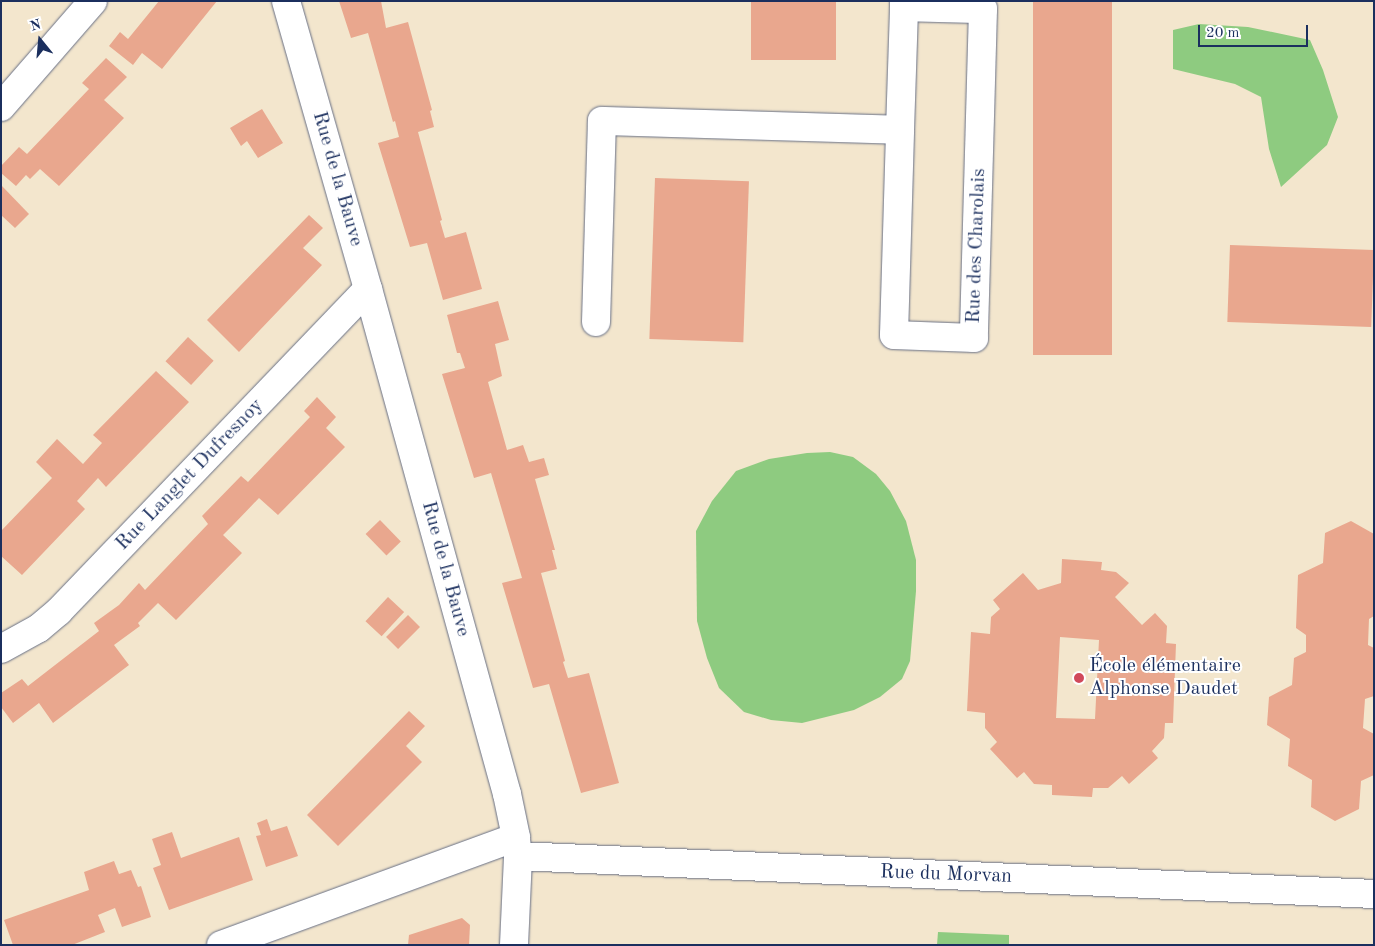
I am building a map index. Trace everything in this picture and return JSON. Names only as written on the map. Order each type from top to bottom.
[{"type":"street","points":[[1,108],[94,1]]},
{"type":"street","name":"Rue de la Bauve","points":[[286,1],[368,289],[507,794],[517,847],[514,945]]},
{"type":"street","name":"Rue des Charolais","points":[[904,4],[983,9],[974,338],[894,335],[904,4]]},
{"type":"street","points":[[596,322],[602,121],[900,130]]},
{"type":"street","name":"Rue Langlet Dufresnoy","points":[[1,649],[39,628],[59,612],[368,289]]},
{"type":"street","points":[[221,945],[517,847]]},
{"type":"street","name":"Rue du Morvan","points":[[517,847],[1374,894]]},
{"type":"green space","points":[[1199,24],[1248,27],[1310,40],[1323,70],[1338,117],[1327,145],[1281,187],[1269,149],[1261,97],[1235,84],[1173,69],[1173,30]]},
{"type":"green space","points":[[830,452],[853,457],[876,474],[890,491],[906,521],[916,560],[916,591],[910,661],[902,679],[880,697],[854,710],[802,723],[771,720],[744,712],[719,688],[707,658],[697,621],[696,531],[712,501],[736,471],[769,459],[807,453]]},
{"type":"green space","points":[[938,932],[1009,935],[1009,945],[937,945]]},
{"type":"building","points":[[159,1],[217,1],[162,69],[142,53],[133,65],[109,46],[120,32],[128,39]]},
{"type":"building","points":[[339,1],[381,1],[386,28],[408,22],[432,110],[430,111],[434,127],[418,132],[442,220],[440,221],[445,238],[466,232],[482,289],[443,300],[427,243],[410,247],[378,143],[399,137],[395,121],[393,122],[368,33],[351,38]]},
{"type":"building","points":[[751,1],[836,1],[836,60],[751,60]]},
{"type":"building","points":[[1033,1],[1112,1],[1112,355],[1033,355]]},
{"type":"building","points":[[106,58],[127,77],[104,100],[124,118],[59,186],[40,169],[30,179],[26,175],[16,186],[1,173],[1,166],[19,147],[27,154],[89,89],[82,83]]},
{"type":"building","points":[[262,109],[283,143],[258,158],[247,141],[241,146],[230,128]]},
{"type":"building","points":[[655,178],[749,181],[743,342],[649,339]]},
{"type":"building","points":[[1,185],[29,214],[15,228],[1,215]]},
{"type":"building","points":[[309,215],[323,228],[303,248],[322,265],[239,352],[207,320]]},
{"type":"building","points":[[1230,245],[1374,250],[1371,327],[1227,322]]},
{"type":"building","points":[[498,301],[509,340],[495,344],[502,376],[488,382],[507,450],[523,445],[529,462],[544,458],[549,475],[535,479],[555,550],[552,550],[557,569],[541,573],[568,678],[589,673],[619,783],[581,793],[549,684],[533,688],[502,583],[522,578],[491,473],[474,478],[442,374],[465,368],[460,353],[457,353],[447,315]]},
{"type":"building","points":[[188,337],[214,361],[191,385],[165,361]]},
{"type":"building","points":[[156,371],[189,402],[106,487],[98,478],[77,501],[85,509],[22,575],[1,556],[1,531],[52,478],[36,462],[57,439],[83,464],[102,443],[93,435]]},
{"type":"building","points":[[317,397],[336,417],[326,428],[345,447],[278,515],[259,498],[223,535],[242,553],[176,620],[158,603],[138,623],[140,626],[114,645],[129,665],[53,723],[39,703],[13,723],[1,707],[1,693],[22,679],[28,686],[99,631],[94,623],[119,605],[139,583],[145,590],[208,524],[202,516],[241,476],[248,482],[310,417],[304,411]]},
{"type":"building","points":[[380,520],[401,542],[386,555],[366,534]]},
{"type":"building","points":[[1351,521],[1374,534],[1374,616],[1369,619],[1368,645],[1374,648],[1374,696],[1365,699],[1363,728],[1374,734],[1374,775],[1361,781],[1359,809],[1335,821],[1311,807],[1312,780],[1288,766],[1290,739],[1267,725],[1269,697],[1292,685],[1294,658],[1306,652],[1306,635],[1296,628],[1298,575],[1323,563],[1325,533]]},
{"type":"building","points":[[1062,559],[1102,562],[1101,570],[1116,572],[1129,583],[1115,597],[1142,625],[1155,613],[1167,626],[1166,643],[1176,644],[1173,723],[1165,723],[1164,738],[1152,751],[1158,758],[1129,784],[1122,776],[1108,788],[1093,788],[1092,797],[1052,795],[1052,785],[1034,784],[1024,772],[1017,778],[990,749],[997,742],[985,728],[985,713],[967,711],[971,632],[990,634],[991,617],[1000,609],[993,600],[1023,573],[1038,590],[1061,583]],"holes":[[[1060,637],[1099,640],[1095,719],[1056,718]]]},
{"type":"building","points":[[388,597],[404,612],[382,636],[365,621]]},
{"type":"building","points":[[408,615],[420,627],[398,649],[386,637]]},
{"type":"building","points":[[409,711],[425,726],[406,746],[422,762],[338,846],[307,815]]},
{"type":"building","points":[[267,819],[271,831],[287,826],[298,856],[266,867],[256,836],[261,835],[257,823]]},
{"type":"building","points":[[172,832],[181,858],[239,837],[253,880],[169,910],[153,868],[161,865],[152,839]]},
{"type":"building","points":[[114,861],[119,874],[131,870],[138,887],[141,886],[151,917],[122,927],[115,908],[98,915],[105,932],[72,945],[13,945],[4,920],[89,890],[84,872]]},
{"type":"building","points":[[462,918],[470,925],[469,945],[408,945],[409,935]]},
{"type":"place","name":"École élémentaire Alphonse Daudet","points":[[1079,678]]}]
